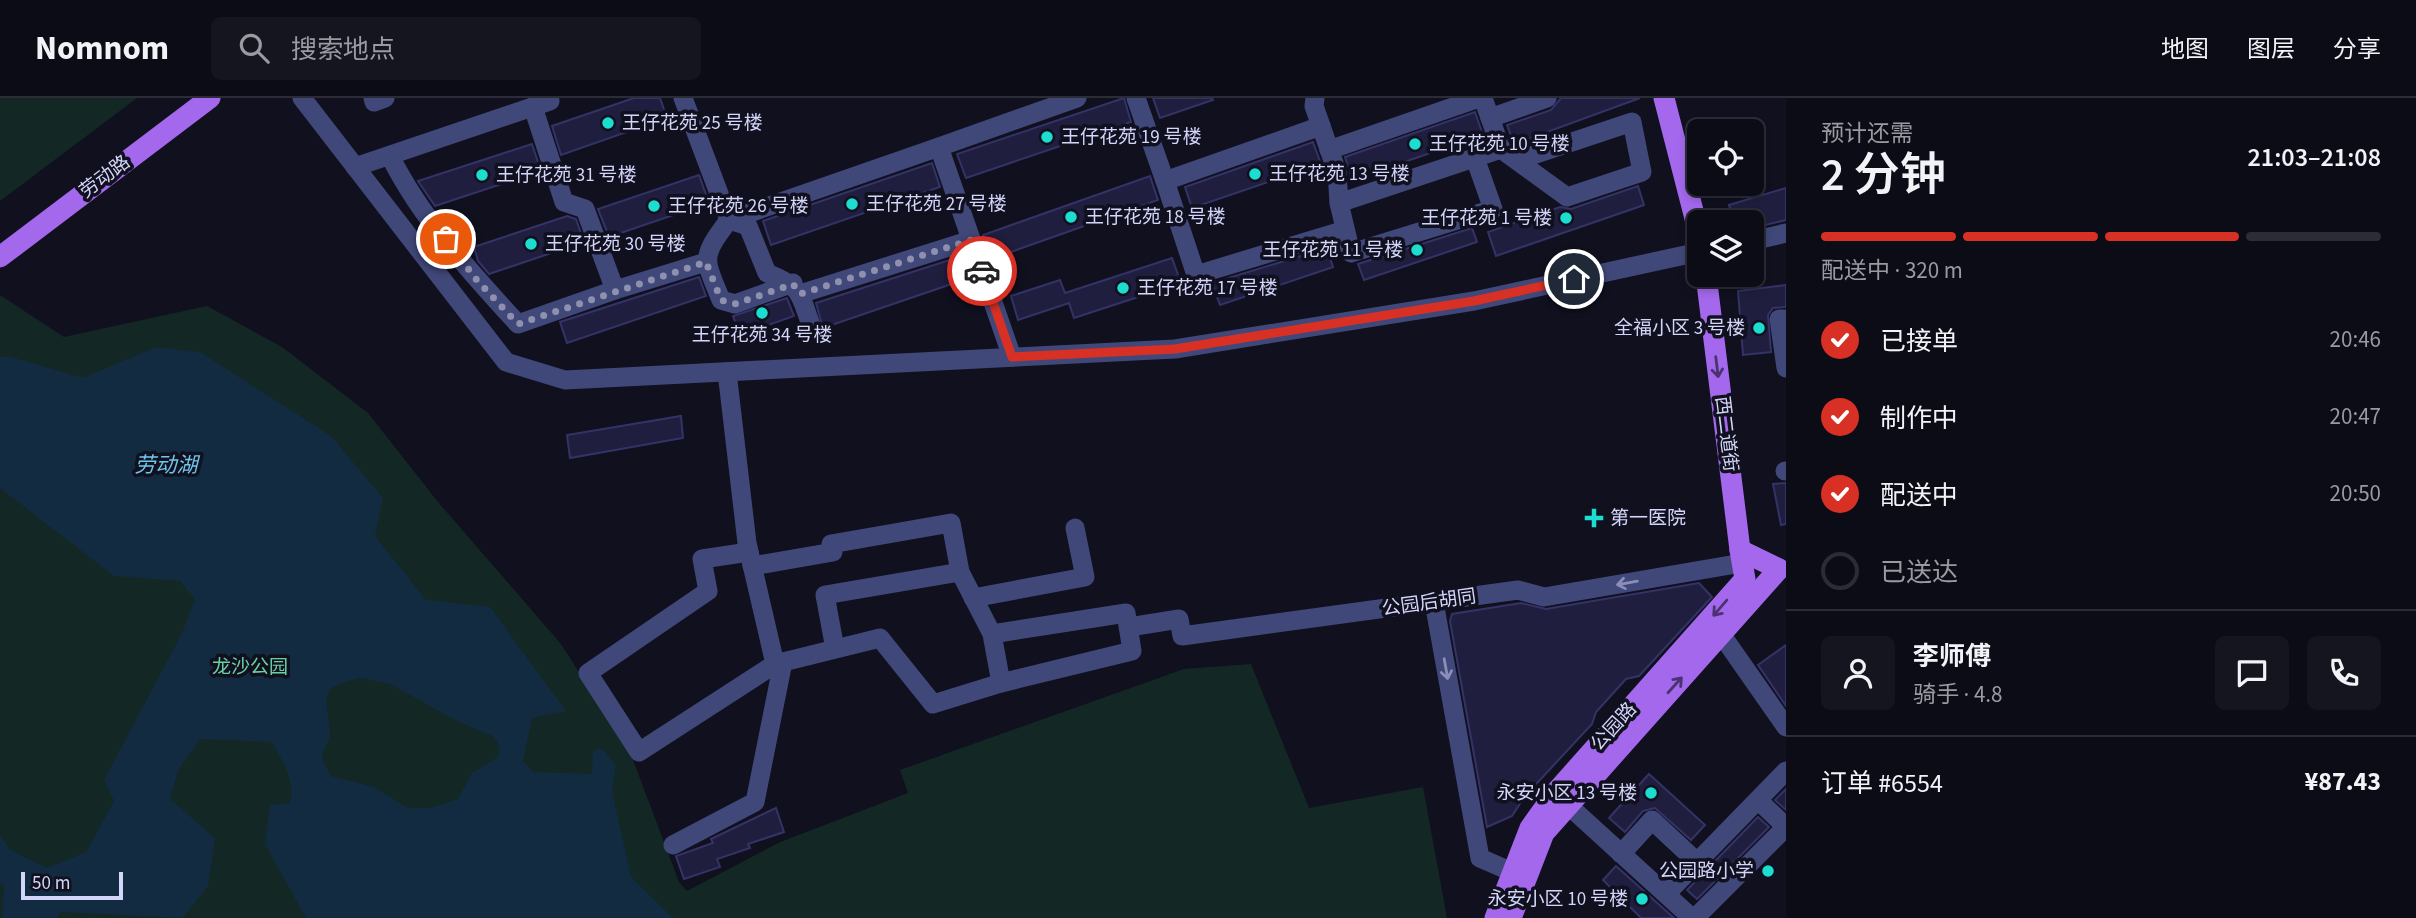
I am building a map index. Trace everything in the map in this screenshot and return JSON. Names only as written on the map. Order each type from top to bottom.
[{"type":"main road","name":"劳动路","points":[[0,257],[211,98]]},
{"type":"main road","points":[[1664,98],[1693,210]]},
{"type":"main road","name":"西二道街","points":[[1707,287],[1741,556]]},
{"type":"main road","points":[[1741,556],[1782,568]]},
{"type":"main road","name":"公园路","points":[[1494,918],[1545,833],[1561,799],[1745,579],[1741,556]]},
{"type":"main road","name":"公园路","points":[[1561,799],[1782,568]]},
{"type":"main road","name":"公园路","points":[[1511,918],[1520,875]]},
{"type":"street","points":[[302,98],[506,362],[565,380],[1175,349],[1474,301],[1687,255]]},
{"type":"street","points":[[373,98],[374,102],[385,98]]},
{"type":"street","points":[[683,98],[729,220]]},
{"type":"street","points":[[971,240],[735,304],[721,300],[706,262],[709,248],[729,220],[1077,98]]},
{"type":"street","points":[[1136,98],[1196,275],[1345,230]]},
{"type":"street","points":[[1315,98],[1314,106],[1338,172],[1339,203],[1351,253],[1493,209],[1475,158]]},
{"type":"street","points":[[1329,150],[1481,98],[1501,149],[1567,197],[1642,172],[1632,122],[1518,160]]},
{"type":"street","points":[[1490,118],[1547,98]]},
{"type":"street","points":[[355,167],[390,156],[510,106],[548,101],[564,202],[585,209],[615,290]]},
{"type":"street","points":[[1165,181],[1321,126]]},
{"type":"street","points":[[939,147],[1012,357]]},
{"type":"street","points":[[1339,203],[1501,149]]},
{"type":"street","points":[[390,156],[403,181],[475,278],[518,324],[706,262]]},
{"type":"street","points":[[729,220],[748,226],[767,273],[796,289],[811,326]]},
{"type":"street","points":[[1764,238],[1786,233]]},
{"type":"street","points":[[1786,318],[1779,319],[1786,368]]},
{"type":"street","points":[[673,845],[755,802],[779,663],[750,559],[727,372]]},
{"type":"street","points":[[992,634],[1126,613],[1132,651],[1001,683],[933,704],[880,638],[779,663],[639,752],[588,673],[708,591],[702,559],[750,559],[833,552],[831,544],[951,523],[960,572],[992,634],[1001,683]]},
{"type":"street","points":[[973,598],[1085,578],[1075,528]]},
{"type":"street","name":"公园后胡同","points":[[1129,627],[1179,619],[1182,636],[1518,590],[1544,597],[1741,556]]},
{"type":"street","points":[[835,649],[825,595],[960,572]]},
{"type":"street","points":[[1434,602],[1480,858],[1520,875]]},
{"type":"street","points":[[1721,634],[1786,727]]},
{"type":"street","points":[[1666,894],[1786,771]]},
{"type":"street","points":[[1561,799],[1693,918],[1786,827],[1758,800]]},
{"type":"street","points":[[1621,854],[1652,821],[1697,862]]},
{"type":"green space","points":[[0,98],[137,98],[0,201]]},
{"type":"green space","name":"龙沙公园","points":[[0,295],[64,337],[207,306],[282,347],[368,413],[438,502],[561,644],[630,752],[679,882],[687,891],[778,843],[908,793],[900,770],[1184,669],[1251,664],[1309,808],[1423,787],[1447,918],[0,918]]},
{"type":"water","name":"劳动湖","points":[[156,347],[200,352],[331,436],[383,498],[375,536],[426,600],[490,607],[566,711],[532,718],[523,761],[533,772],[592,774],[593,750],[603,749],[616,765],[612,791],[631,877],[673,918],[306,918],[265,844],[270,805],[290,803],[291,795],[287,771],[272,742],[200,739],[178,770],[170,799],[215,838],[208,886],[183,918],[61,912],[57,918],[2,918],[4,885],[0,884],[0,835],[10,850],[47,868],[86,852],[114,801],[104,780],[182,633],[195,599],[180,581],[114,576],[0,488],[0,357],[11,357],[83,378]],"holes":[[[361,678],[391,684],[453,719],[492,736],[499,744],[498,757],[472,773],[458,799],[431,808],[408,808],[374,787],[331,776],[322,759],[330,736],[327,702],[331,690],[337,685]]]},
{"type":"building","name":"王仔花苑 25 号楼","points":[[634,98],[660,98],[667,118],[561,155],[552,126]]},
{"type":"building","name":"王仔花苑 19 号楼","points":[[1124,98],[1131,122],[966,178],[957,154]]},
{"type":"building","points":[[1153,98],[1212,98],[1213,100],[1160,118]]},
{"type":"building","points":[[1561,98],[1640,98],[1514,144],[1507,125],[1551,110]]},
{"type":"building","name":"王仔花苑 10 号楼","points":[[1475,112],[1483,135],[1352,180],[1345,157]]},
{"type":"building","name":"王仔花苑 13 号楼","points":[[1313,142],[1321,164],[1192,208],[1185,187]]},
{"type":"building","name":"王仔花苑 31 号楼","points":[[532,144],[541,171],[435,206],[418,181]]},
{"type":"building","name":"王仔花苑 27 号楼","points":[[932,163],[940,187],[771,245],[763,221]]},
{"type":"building","name":"王仔花苑 26 号楼","points":[[699,175],[709,203],[609,237],[598,209]]},
{"type":"building","name":"王仔花苑 18 号楼","points":[[1150,176],[1158,200],[991,259],[983,235]]},
{"type":"building","name":"王仔花苑 1 号楼","points":[[1638,186],[1644,205],[1496,256],[1488,232],[1560,207],[1571,209]]},
{"type":"building","points":[[1786,188],[1786,220],[1764,225],[1764,210],[1730,210],[1729,205]]},
{"type":"building","name":"王仔花苑 30 号楼","points":[[567,216],[576,219],[584,242],[489,274],[478,261],[474,247]]},
{"type":"building","name":"王仔花苑 11 号楼","points":[[1472,228],[1477,242],[1364,280],[1358,264]]},
{"type":"building","points":[[1327,248],[1333,267],[1220,305],[1212,283]]},
{"type":"building","points":[[962,256],[969,278],[823,328],[816,303]]},
{"type":"building","name":"王仔花苑 17 号楼","points":[[1172,258],[1181,283],[1074,318],[1069,303],[1018,320],[1011,296],[1060,280],[1065,293]]},
{"type":"building","points":[[699,277],[706,296],[567,343],[560,322]]},
{"type":"building","name":"全福小区 3 号楼","points":[[1786,285],[1786,307],[1773,308],[1768,315],[1771,352],[1743,355],[1738,291]]},
{"type":"building","name":"王仔花苑 34 号楼","points":[[787,298],[794,316],[740,335],[733,316]]},
{"type":"building","points":[[681,416],[683,438],[570,458],[567,435]]},
{"type":"building","points":[[1786,483],[1786,524],[1781,525],[1773,484]]},
{"type":"building","points":[[1699,583],[1712,597],[1639,676],[1626,679],[1596,712],[1592,724],[1525,796],[1512,816],[1487,827],[1450,621],[1452,614],[1521,603],[1546,609]]},
{"type":"building","points":[[1786,645],[1786,706],[1758,665]]},
{"type":"building","name":"永安小区 13 号楼","points":[[1649,774],[1705,825],[1691,840],[1655,808],[1643,811],[1625,832],[1609,818]]},
{"type":"building","points":[[1786,789],[1786,810],[1775,800]]},
{"type":"building","points":[[776,808],[784,832],[748,844],[750,848],[717,859],[720,867],[684,879],[676,856],[713,843],[711,839]]},
{"type":"building","points":[[1758,817],[1769,827],[1697,899],[1687,890]]},
{"type":"building","name":"永安小区 10 号楼","points":[[1616,866],[1674,918],[1641,918],[1603,880]]},
{"type":"way so far","points":[[446,239],[475,278],[518,324],[706,262],[721,300],[735,304],[793,284],[800,294],[971,240],[982,271]]},
{"type":"place","name":"王仔花苑 25 号楼","points":[[608,123]]},
{"type":"place","name":"王仔花苑 19 号楼","points":[[1047,137]]},
{"type":"place","name":"王仔花苑 10 号楼","points":[[1415,144]]},
{"type":"place","name":"王仔花苑 13 号楼","points":[[1255,174]]},
{"type":"place","name":"王仔花苑 31 号楼","points":[[482,175]]},
{"type":"place","name":"王仔花苑 27 号楼","points":[[852,204]]},
{"type":"place","name":"王仔花苑 26 号楼","points":[[654,206]]},
{"type":"place","name":"王仔花苑 18 号楼","points":[[1071,217]]},
{"type":"place","name":"王仔花苑 1 号楼","points":[[1566,218]]},
{"type":"place","name":"王仔花苑 30 号楼","points":[[531,244]]},
{"type":"place","name":"王仔花苑 11 号楼","points":[[1417,250]]},
{"type":"place","name":"王仔花苑 17 号楼","points":[[1123,288]]},
{"type":"place","name":"王仔花苑 34 号楼","points":[[762,313]]},
{"type":"place","name":"全福小区 3 号楼","points":[[1759,328]]},
{"type":"place","name":"第一医院","points":[[1594,518]]},
{"type":"place","name":"永安小区 13 号楼","points":[[1651,793]]},
{"type":"place","name":"公园路小学","points":[[1768,871]]},
{"type":"place","name":"永安小区 10 号楼","points":[[1642,899]]},
{"type":"route","points":[[982,271],[1012,357],[1175,349],[1474,301],[1574,279]]}]
